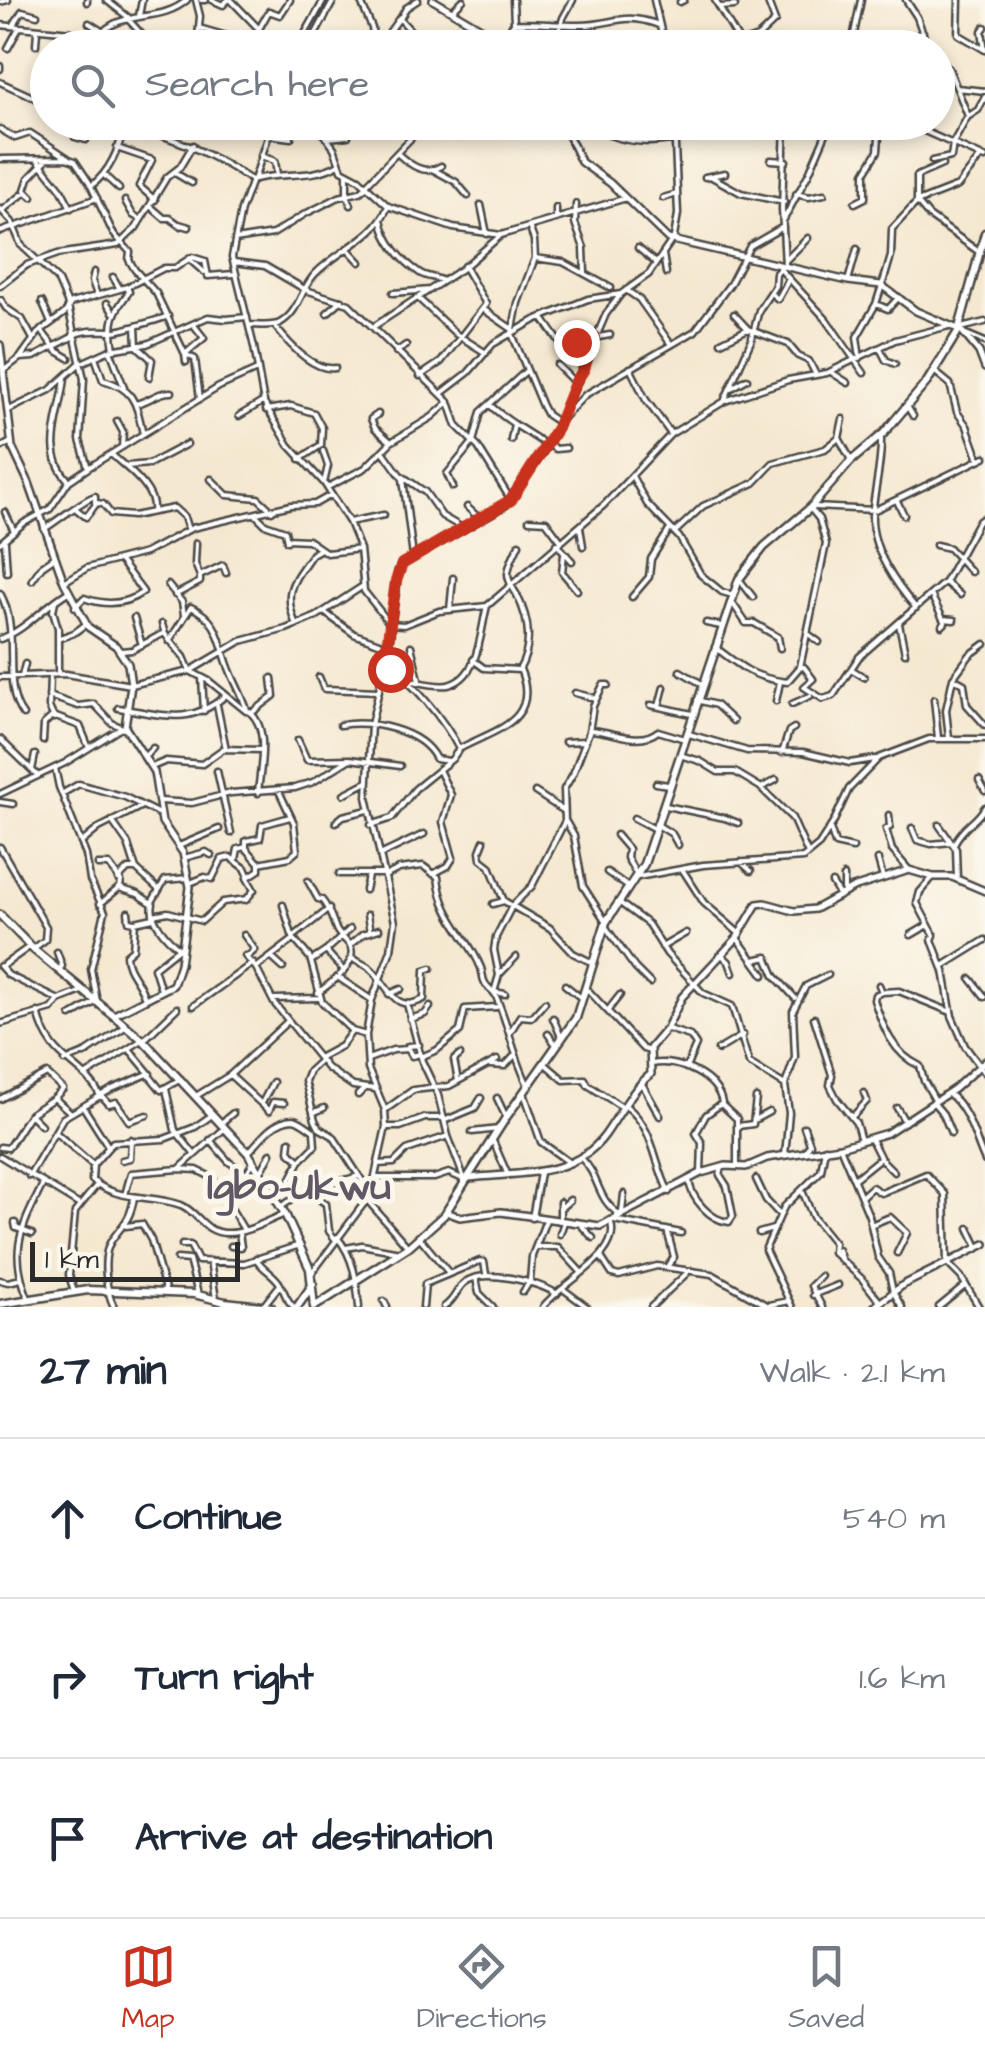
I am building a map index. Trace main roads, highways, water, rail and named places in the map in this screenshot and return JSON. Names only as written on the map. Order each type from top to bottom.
[{"type":"main road","points":[[0,915],[31,947],[143,1040],[248,1153],[283,1210],[312,1273],[314,1307],[404,1249],[446,1212],[584,998],[606,924],[638,877],[739,579],[764,547],[811,508],[851,460],[881,436],[934,371],[960,330],[985,233]]},
{"type":"main road","points":[[295,1307],[312,1286]]},
{"type":"main road","points":[[0,1304],[50,1300],[74,1292],[108,1292],[198,1294],[219,1302],[268,1306]]},
{"type":"district","name":"Igbo-Ukwu","points":[[299,1187]]}]
